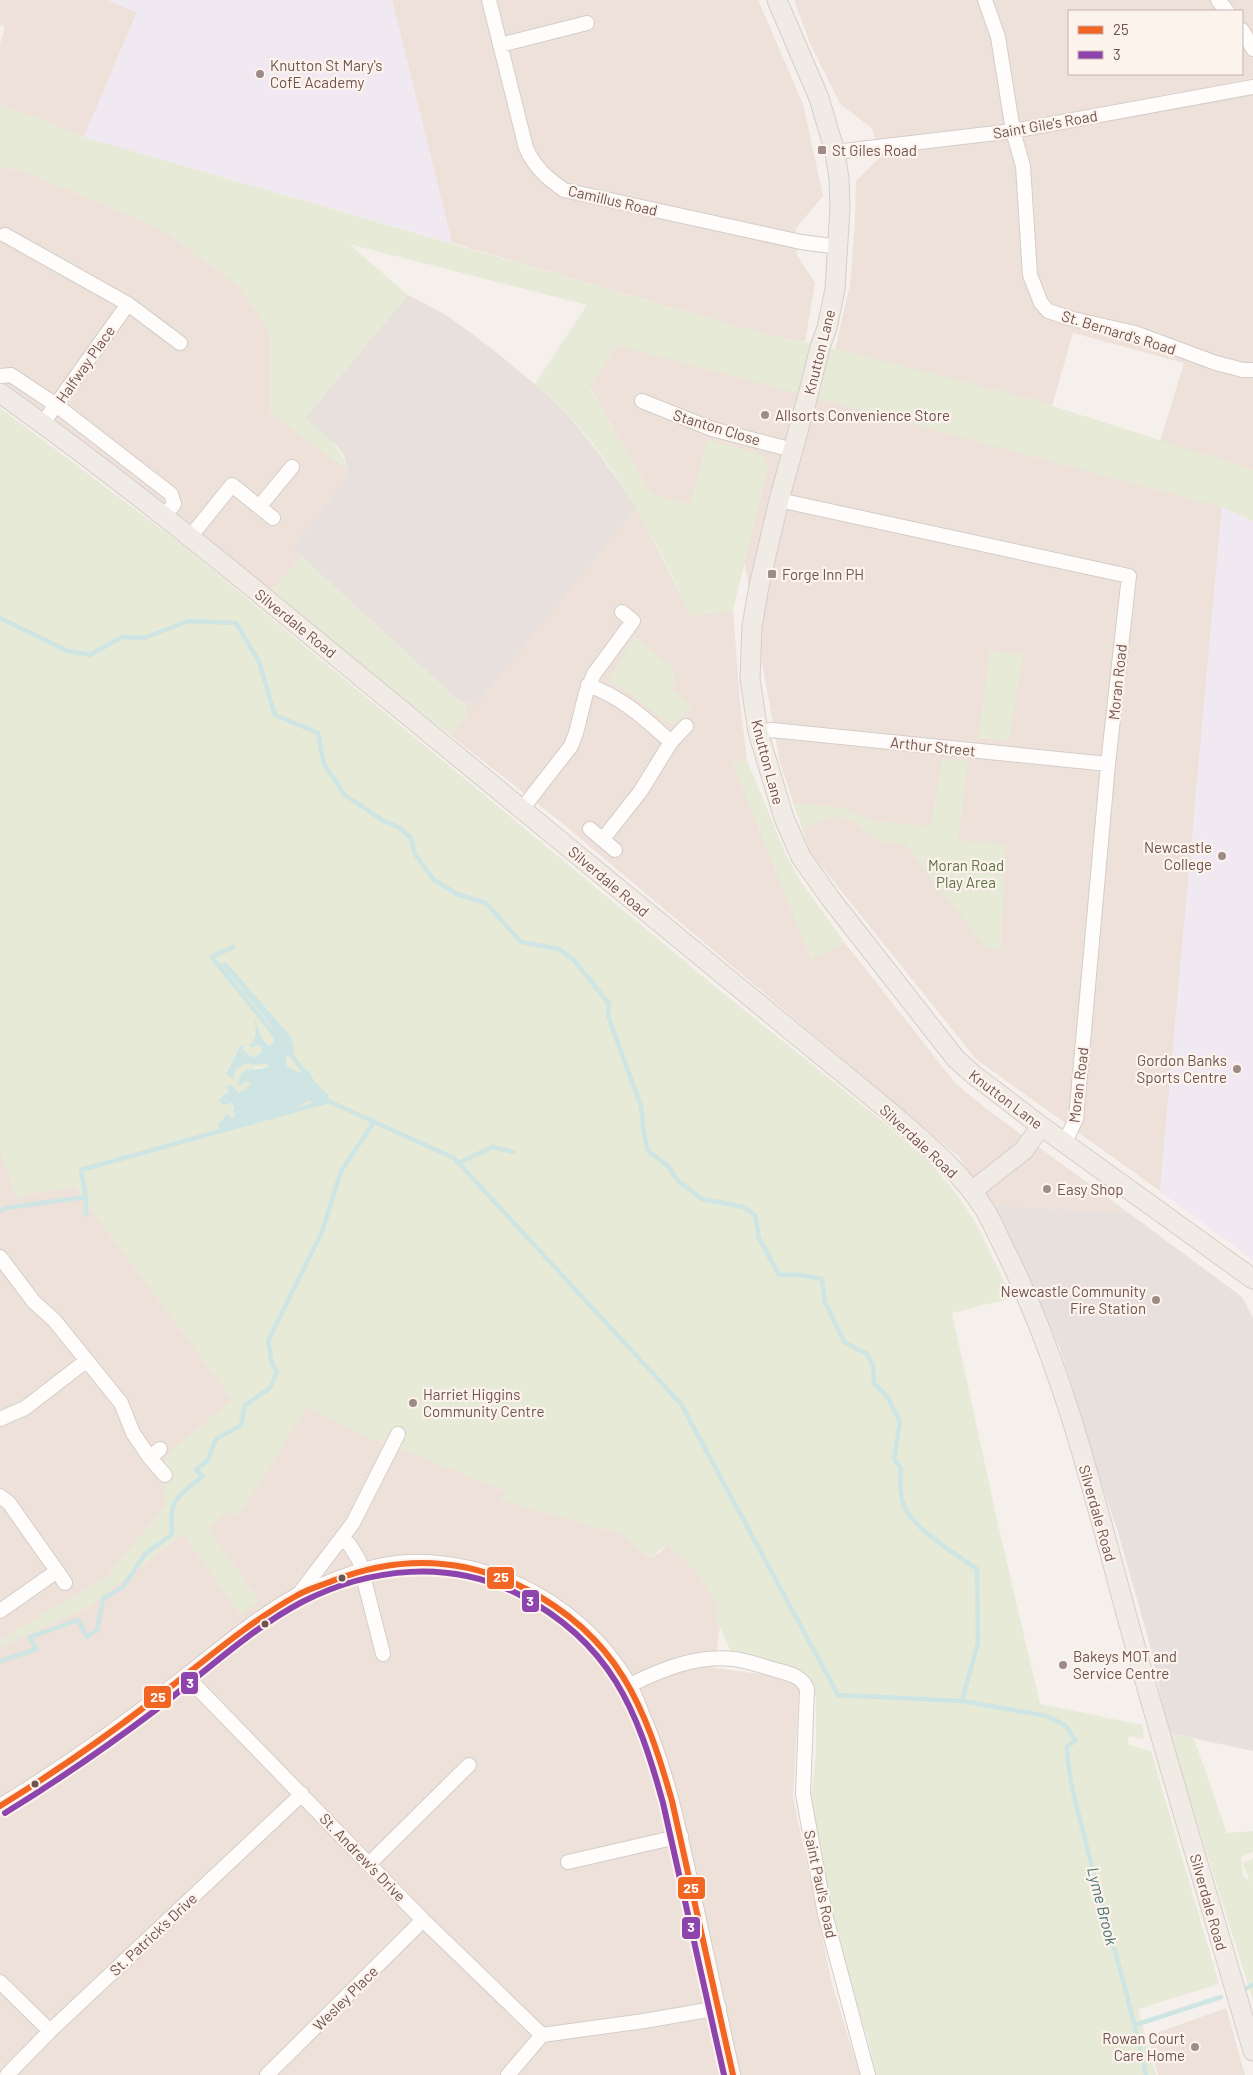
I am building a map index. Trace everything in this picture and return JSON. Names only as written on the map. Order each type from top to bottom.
[{"type":"main road","name":"Knutton Lane","points":[[777,0],[819,98],[835,152],[839,179],[839,247],[835,288],[827,328],[820,347],[808,399],[778,500],[752,626],[750,680],[758,732],[784,818],[801,857],[830,898],[956,1059],[1041,1126],[1253,1279]]},
{"type":"main road","name":"Silverdale Road","points":[[0,393],[169,510],[190,537],[889,1111],[935,1152],[972,1191],[985,1211],[1026,1293],[1056,1372],[1084,1462],[1161,1739],[1253,2051]]},
{"type":"main road","points":[[972,1191],[1024,1150],[1041,1126]]},
{"type":"street","name":"Camillus Road","points":[[489,0],[526,148],[534,164],[546,178],[564,190],[801,242],[839,247]]},
{"type":"street","name":"St. Bernard's Road","points":[[986,0],[998,38],[1013,131],[1023,166],[1030,275],[1041,303],[1048,311],[1073,319],[1135,333],[1216,363],[1243,370],[1253,370]]},
{"type":"street","points":[[1218,0],[1226,10]]},
{"type":"street","points":[[500,45],[587,23]]},
{"type":"street","points":[[1243,32],[1253,49]]},
{"type":"street","name":"Saint Gile's Road","points":[[835,152],[1013,131],[1253,87]]},
{"type":"street","points":[[6,234],[128,304],[180,344]]},
{"type":"street","name":"Halfway Place","points":[[43,423],[128,304]]},
{"type":"street","name":"Silverdale Road","points":[[0,376],[11,375],[56,405],[171,494],[169,510]]},
{"type":"street","name":"Stanton Close","points":[[642,401],[712,429],[793,450]]},
{"type":"street","points":[[259,507],[292,467]]},
{"type":"street","points":[[190,537],[232,485],[274,518]]},
{"type":"street","name":"Moran Road","points":[[778,500],[1129,576],[1108,764],[1076,1119],[1065,1142]]},
{"type":"street","points":[[522,809],[571,746],[588,685],[601,662],[633,621],[622,612]]},
{"type":"street","points":[[588,685],[610,694],[627,704],[671,742]]},
{"type":"street","points":[[603,839],[640,792],[671,742],[686,726]]},
{"type":"street","name":"Arthur Street","points":[[758,732],[772,730],[1108,764]]},
{"type":"street","points":[[590,829],[615,850]]},
{"type":"street","points":[[0,1257],[34,1302],[54,1320],[121,1403],[133,1433],[155,1454],[165,1475]]},
{"type":"street","points":[[0,1419],[25,1408],[86,1361]]},
{"type":"street","points":[[298,1594],[353,1523],[398,1434]]},
{"type":"street","points":[[0,1496],[10,1503],[65,1583]]},
{"type":"street","points":[[342,1539],[349,1544],[359,1560],[384,1654]]},
{"type":"street","points":[[0,1806],[45,1778],[116,1729],[260,1620],[298,1594],[360,1569],[400,1562],[428,1561],[489,1572],[521,1584],[554,1603],[581,1626],[607,1653],[630,1685],[650,1731],[663,1769],[681,1836],[734,2075]]},
{"type":"street","points":[[1,1609],[57,1571]]},
{"type":"street","name":"Saint Paul's Road","points":[[630,1685],[652,1674],[696,1660],[734,1659],[794,1675],[805,1683],[807,1689],[803,1794],[825,1914],[868,2075]]},
{"type":"street","name":"St. Andrew's Drive","points":[[186,1676],[424,1920],[542,2035]]},
{"type":"street","points":[[370,1863],[469,1765]]},
{"type":"street","name":"St. Patrick's Drive","points":[[7,2075],[50,2031],[302,1794]]},
{"type":"street","points":[[568,1862],[681,1836]]},
{"type":"street","name":"Wesley Place","points":[[267,2075],[424,1920]]},
{"type":"street","points":[[0,1982],[50,2031]]},
{"type":"street","points":[[508,2075],[542,2035],[644,2021],[719,2008]]},
{"type":"shaded area","points":[[0,0],[108,0],[137,12],[84,137],[0,104],[0,44],[5,27],[0,25]]},
{"type":"shaded area","name":"Knutton St Mary's CofE Academy","points":[[108,0],[392,0],[452,243],[84,137],[137,13]]},
{"type":"shaded area","points":[[392,0],[758,0],[803,104],[823,196],[796,228],[797,255],[815,283],[805,342],[759,333],[452,243]]},
{"type":"shaded area","points":[[794,0],[1253,0],[1253,470],[1160,442],[1184,363],[1073,333],[1052,406],[835,349],[850,285],[856,181],[881,156],[872,128],[840,104],[810,43]]},
{"type":"shaded area","points":[[0,167],[21,170],[162,229],[240,287],[270,331],[270,412],[348,470],[345,480],[293,546],[302,557],[272,590],[30,404],[0,386]]},
{"type":"shaded area","points":[[408,295],[446,315],[491,348],[543,391],[567,414],[597,451],[637,507],[475,705],[469,699],[466,704],[458,700],[302,557],[293,546],[345,480],[348,470],[344,456],[337,446],[305,418]]},
{"type":"shaded area","points":[[617,344],[1222,507],[1160,1191],[976,1059],[810,852],[780,763],[744,560],[768,467],[690,505],[651,494],[589,386]]},
{"type":"shaded area","points":[[637,507],[691,616],[733,610],[740,702],[747,760],[733,763],[811,959],[845,943],[956,1084],[988,1110],[1129,1213],[992,1205],[959,1157],[562,823],[450,735],[467,715],[466,704],[469,699],[475,704]]},
{"type":"shaded area","name":"Newcastle College","points":[[1222,507],[1253,521],[1253,1260],[1160,1191]]},
{"type":"shaded area","points":[[0,1150],[17,1199],[36,1193],[75,1187],[233,1400],[167,1455],[165,1506],[107,1577],[0,1640]]},
{"type":"shaded area","points":[[992,1205],[1129,1213],[1242,1297],[1253,1318],[1253,1751],[1169,1733],[1148,1638],[1117,1529],[1060,1348]]},
{"type":"shaded area","points":[[307,1406],[373,1439],[408,1451],[505,1491],[502,1500],[622,1534],[650,1558],[668,1544],[697,1572],[720,1607],[715,1616],[720,1627],[714,1668],[767,1675],[794,1681],[799,1691],[793,1797],[832,1984],[860,2075],[0,2075],[0,1647],[88,1607],[183,1534],[240,1613],[259,1601],[208,1529],[227,1511],[235,1516],[252,1495]]},
{"type":"shaded area","points":[[1226,2008],[1245,2075],[1158,2075],[1148,2036]]},
{"type":"green space","points":[[0,104],[84,137],[759,333],[827,347],[1031,399],[1253,470],[1253,521],[1222,507],[617,345],[589,387],[651,494],[690,505],[708,440],[761,454],[768,466],[733,610],[691,616],[661,553],[626,491],[585,434],[535,384],[587,305],[349,244],[408,295],[305,418],[336,447],[348,470],[270,412],[270,331],[240,287],[162,229],[21,170],[0,167]]},
{"type":"green space","points":[[0,408],[184,546],[729,998],[881,1120],[928,1160],[959,1197],[977,1225],[1012,1298],[952,1313],[999,1529],[1040,1704],[1142,1725],[1144,1739],[1129,1736],[1128,1745],[1151,1751],[1219,1984],[1138,2009],[1156,2075],[875,2075],[869,2042],[849,1981],[821,1873],[811,1799],[816,1751],[816,1697],[805,1683],[734,1659],[715,1616],[720,1607],[697,1572],[668,1544],[650,1558],[622,1534],[501,1500],[505,1491],[408,1451],[373,1439],[307,1406],[252,1495],[235,1517],[227,1511],[208,1529],[259,1601],[241,1614],[183,1534],[88,1607],[0,1647],[0,1640],[107,1577],[165,1506],[167,1455],[233,1400],[75,1187],[37,1193],[17,1199],[0,1150]],"holes":[[[227,963],[292,1054],[286,1055],[286,1065],[291,1070],[307,1072],[312,1081],[311,1084],[316,1087],[320,1103],[309,1101],[299,1106],[218,1123],[232,1118],[235,1113],[233,1105],[229,1102],[227,1093],[229,1091],[226,1087],[239,1093],[252,1084],[245,1081],[256,1067],[268,1067],[268,1063],[247,1063],[236,1069],[228,1069],[236,1053],[242,1050],[254,1059],[262,1052],[261,1047],[250,1044],[253,1043],[256,1032],[255,1021],[262,1038],[268,1046],[274,1042],[274,1031],[270,1024],[222,965]]]},
{"type":"green space","points":[[302,557],[458,700],[466,704],[467,715],[450,735],[369,672],[272,590]]},
{"type":"green space","points":[[635,636],[673,669],[675,682],[671,689],[692,707],[673,724],[668,723],[628,692],[608,681]]},
{"type":"green space","points":[[990,650],[1023,654],[1009,742],[978,738]]},
{"type":"green space","name":"Moran Road Play Area","points":[[942,759],[968,760],[958,840],[1005,845],[1001,950],[987,949],[905,844],[879,842],[855,821],[834,816],[810,824],[803,830],[793,803],[844,808],[872,821],[931,826]]},
{"type":"green space","points":[[747,760],[786,855],[801,882],[845,943],[811,960],[733,763]]},
{"type":"green space","points":[[1169,1733],[1194,1739],[1227,1833],[1253,1831],[1253,1852],[1241,1857],[1243,1876],[1250,1882],[1243,1863],[1253,1858],[1253,2000]]},
{"type":"water","points":[[224,962],[227,963],[291,1037],[295,1050],[292,1054],[286,1055],[286,1065],[298,1071],[310,1071],[311,1084],[324,1090],[329,1095],[328,1101],[320,1103],[309,1101],[299,1106],[223,1130],[217,1126],[224,1119],[226,1113],[232,1118],[235,1114],[232,1112],[234,1108],[232,1103],[222,1105],[219,1100],[229,1091],[226,1087],[230,1085],[239,1093],[251,1084],[245,1081],[241,1086],[238,1085],[239,1078],[245,1071],[268,1067],[268,1063],[252,1065],[247,1063],[236,1069],[233,1079],[226,1074],[240,1046],[243,1045],[243,1050],[253,1058],[262,1052],[261,1047],[257,1045],[252,1048],[249,1044],[253,1043],[256,1032],[254,1018],[262,1038],[268,1046],[274,1042],[274,1031],[270,1024],[222,965]]},
{"type":"waterway","name":"Lyme Brook","points":[[0,618],[68,651],[90,655],[122,637],[144,638],[188,621],[236,623],[259,662],[275,715],[318,733],[324,764],[345,795],[382,820],[400,828],[411,838],[415,854],[434,880],[457,894],[486,903],[521,942],[559,949],[574,960],[609,1004],[608,1016],[641,1106],[648,1151],[668,1166],[678,1181],[702,1199],[744,1207],[755,1215],[759,1238],[779,1275],[800,1275],[822,1279],[825,1302],[844,1342],[867,1354],[873,1366],[874,1383],[888,1398],[900,1422],[894,1459],[901,1468],[901,1495],[906,1510],[928,1534],[977,1569],[978,1643],[962,1701],[1047,1716],[1066,1726],[1076,1741],[1067,1746],[1077,1810],[1133,2018],[1146,2075]]},
{"type":"waterway","points":[[233,947],[212,957],[277,1038]]},
{"type":"waterway","points":[[288,1051],[319,1090]]},
{"type":"waterway","points":[[324,1096],[328,1101],[454,1158],[681,1404],[838,1695],[962,1701]]},
{"type":"waterway","points":[[86,1215],[86,1197],[81,1170],[328,1101]]},
{"type":"waterway","points":[[0,1661],[36,1649],[30,1637],[78,1620],[87,1637],[97,1630],[103,1599],[123,1587],[145,1554],[172,1534],[173,1506],[176,1500],[203,1476],[196,1470],[207,1461],[216,1439],[241,1425],[245,1405],[270,1388],[277,1371],[272,1364],[268,1341],[322,1232],[341,1171],[374,1122]]},
{"type":"waterway","points":[[459,1163],[492,1147],[513,1152]]},
{"type":"waterway","points":[[0,1211],[5,1208],[86,1197]]},
{"type":"waterway","points":[[1244,1989],[1253,1985]]},
{"type":"waterway","points":[[1135,2025],[1221,1997]]},
{"type":"transit line","name":"25","points":[[0,1806],[58,1769],[114,1729],[258,1620],[305,1591],[357,1573],[406,1563],[454,1565],[502,1578],[526,1589],[558,1608],[584,1629],[606,1652],[623,1677],[638,1705],[651,1735],[672,1801],[733,2075]]},
{"type":"transit line","name":"3","points":[[5,1813],[101,1750],[157,1709],[264,1625],[302,1602],[328,1590],[355,1581],[411,1572],[438,1572],[466,1576],[493,1584],[520,1595],[551,1614],[577,1635],[598,1657],[616,1682],[630,1709],[653,1769],[663,1803],[724,2075]]},
{"type":"place","name":"Knutton St Mary's CofE Academy","points":[[260,74]]},
{"type":"place","name":"St Giles Road","points":[[822,150]]},
{"type":"place","name":"Allsorts Convenience Store","points":[[765,415]]},
{"type":"place","name":"Forge Inn PH","points":[[772,574]]},
{"type":"place","name":"Newcastle College","points":[[1222,856]]},
{"type":"place","name":"Gordon Banks Sports Centre","points":[[1237,1069]]},
{"type":"place","name":"Easy Shop","points":[[1047,1189]]},
{"type":"place","name":"Newcastle Community Fire Station","points":[[1156,1300]]},
{"type":"place","name":"Harriet Higgins Community Centre","points":[[413,1403]]},
{"type":"place","name":"Bakeys MOT and Service Centre","points":[[1063,1665]]},
{"type":"place","name":"Rowan Court Care Home","points":[[1195,2047]]}]
